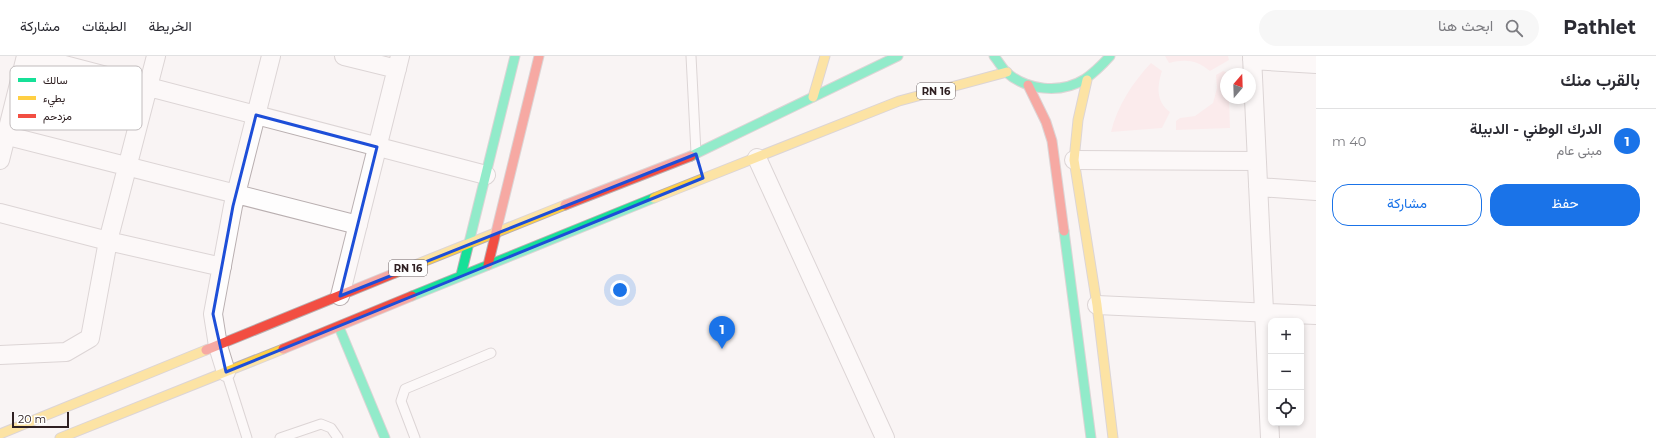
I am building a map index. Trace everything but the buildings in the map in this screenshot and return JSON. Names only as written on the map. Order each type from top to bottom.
[{"type":"main road","points":[[461,275],[515,56]]},
{"type":"main road","points":[[488,265],[539,56]]},
{"type":"main road","points":[[813,97],[825,56]]},
{"type":"main road","name":"RN 16","points":[[0,434],[496,232],[698,160],[813,97],[898,56]]},
{"type":"main road","points":[[994,56],[1007,72],[1028,85],[1052,89],[1076,85],[1087,80],[1104,65],[1110,56]]},
{"type":"main road","name":"RN 16","points":[[60,438],[91,432],[226,372],[339,327],[461,275],[899,101],[1007,72]]},
{"type":"main road","points":[[1087,80],[1078,120],[1074,160],[1097,305],[1113,438]]},
{"type":"main road","points":[[1028,85],[1046,122],[1052,141],[1091,438]]},
{"type":"main road","points":[[698,160],[703,178]]},
{"type":"main road","points":[[339,327],[385,438]]},
{"type":"street","points":[[23,66],[26,56]]},
{"type":"street","points":[[30,56],[68,66]]},
{"type":"street","points":[[142,111],[156,56]]},
{"type":"street","points":[[226,372],[218,346],[213,314],[236,194],[271,56]]},
{"type":"street","points":[[340,296],[398,62],[344,56]]},
{"type":"street","points":[[1270,438],[1252,58],[1316,64]]},
{"type":"street","points":[[142,85],[486,175]]},
{"type":"street","points":[[0,160],[3,134],[10,110]]},
{"type":"street","points":[[0,355],[66,352],[90,338],[108,241],[137,130]]},
{"type":"street","points":[[3,134],[358,225]]},
{"type":"street","points":[[757,158],[885,438]]},
{"type":"street","points":[[1074,160],[1257,161]]},
{"type":"street","points":[[1258,187],[1316,191]]},
{"type":"street","points":[[0,213],[108,241],[222,267]]},
{"type":"street","points":[[1097,305],[1316,315]]},
{"type":"lane","points":[[691,56],[698,160]]},
{"type":"lane","points":[[415,438],[401,401],[405,388],[490,353]]},
{"type":"lane","points":[[226,372],[247,438]]},
{"type":"lane","points":[[280,438],[321,424],[331,428],[338,438]]},
{"type":"highlighted area","points":[[256,115],[377,147],[340,296],[696,154],[703,178],[226,372],[213,314],[233,206]]},
{"type":"shaded area","points":[[1165,56],[1228,56],[1229,60],[1210,71],[1205,67],[1191,61],[1169,63]]},
{"type":"shaded area","points":[[1151,63],[1162,71],[1159,82],[1160,99],[1165,108],[1170,112],[1162,128],[1111,132],[1117,113],[1126,95]]},
{"type":"shaded area","points":[[1220,73],[1220,104],[1229,104],[1230,128],[1176,130],[1176,121],[1180,118],[1195,116],[1213,103],[1217,88],[1216,75]]},
{"type":"traffic: fast","points":[[461,275],[515,56]]},
{"type":"traffic: fast","points":[[691,156],[898,56]]},
{"type":"traffic: fast","points":[[994,56],[1005,71],[1013,78],[1023,83],[1044,88],[1065,87],[1076,84],[1092,74],[1110,56]]},
{"type":"traffic: fast","points":[[412,296],[654,198]]},
{"type":"traffic: fast","points":[[1064,231],[1091,438]]},
{"type":"traffic: fast","points":[[339,327],[385,438]]},
{"type":"traffic: slow","points":[[813,97],[825,56]]},
{"type":"traffic: slow","points":[[654,198],[899,101],[1007,72]]},
{"type":"traffic: slow","points":[[1087,80],[1078,120],[1074,160],[1097,305],[1113,438]]},
{"type":"traffic: slow","points":[[395,273],[565,205]]},
{"type":"traffic: slow","points":[[60,438],[283,349]]},
{"type":"traffic: slow","points":[[0,434],[206,350]]},
{"type":"traffic: jam","points":[[488,265],[539,56]]},
{"type":"traffic: jam","points":[[1028,85],[1046,122],[1052,141],[1064,231]]},
{"type":"traffic: jam","points":[[565,205],[691,156]]},
{"type":"traffic: jam","points":[[206,350],[395,273]]},
{"type":"traffic: jam","points":[[283,349],[412,296]]},
{"type":"place","name":"الدرك الوطني - الدبيلة","points":[[722,349]]}]
